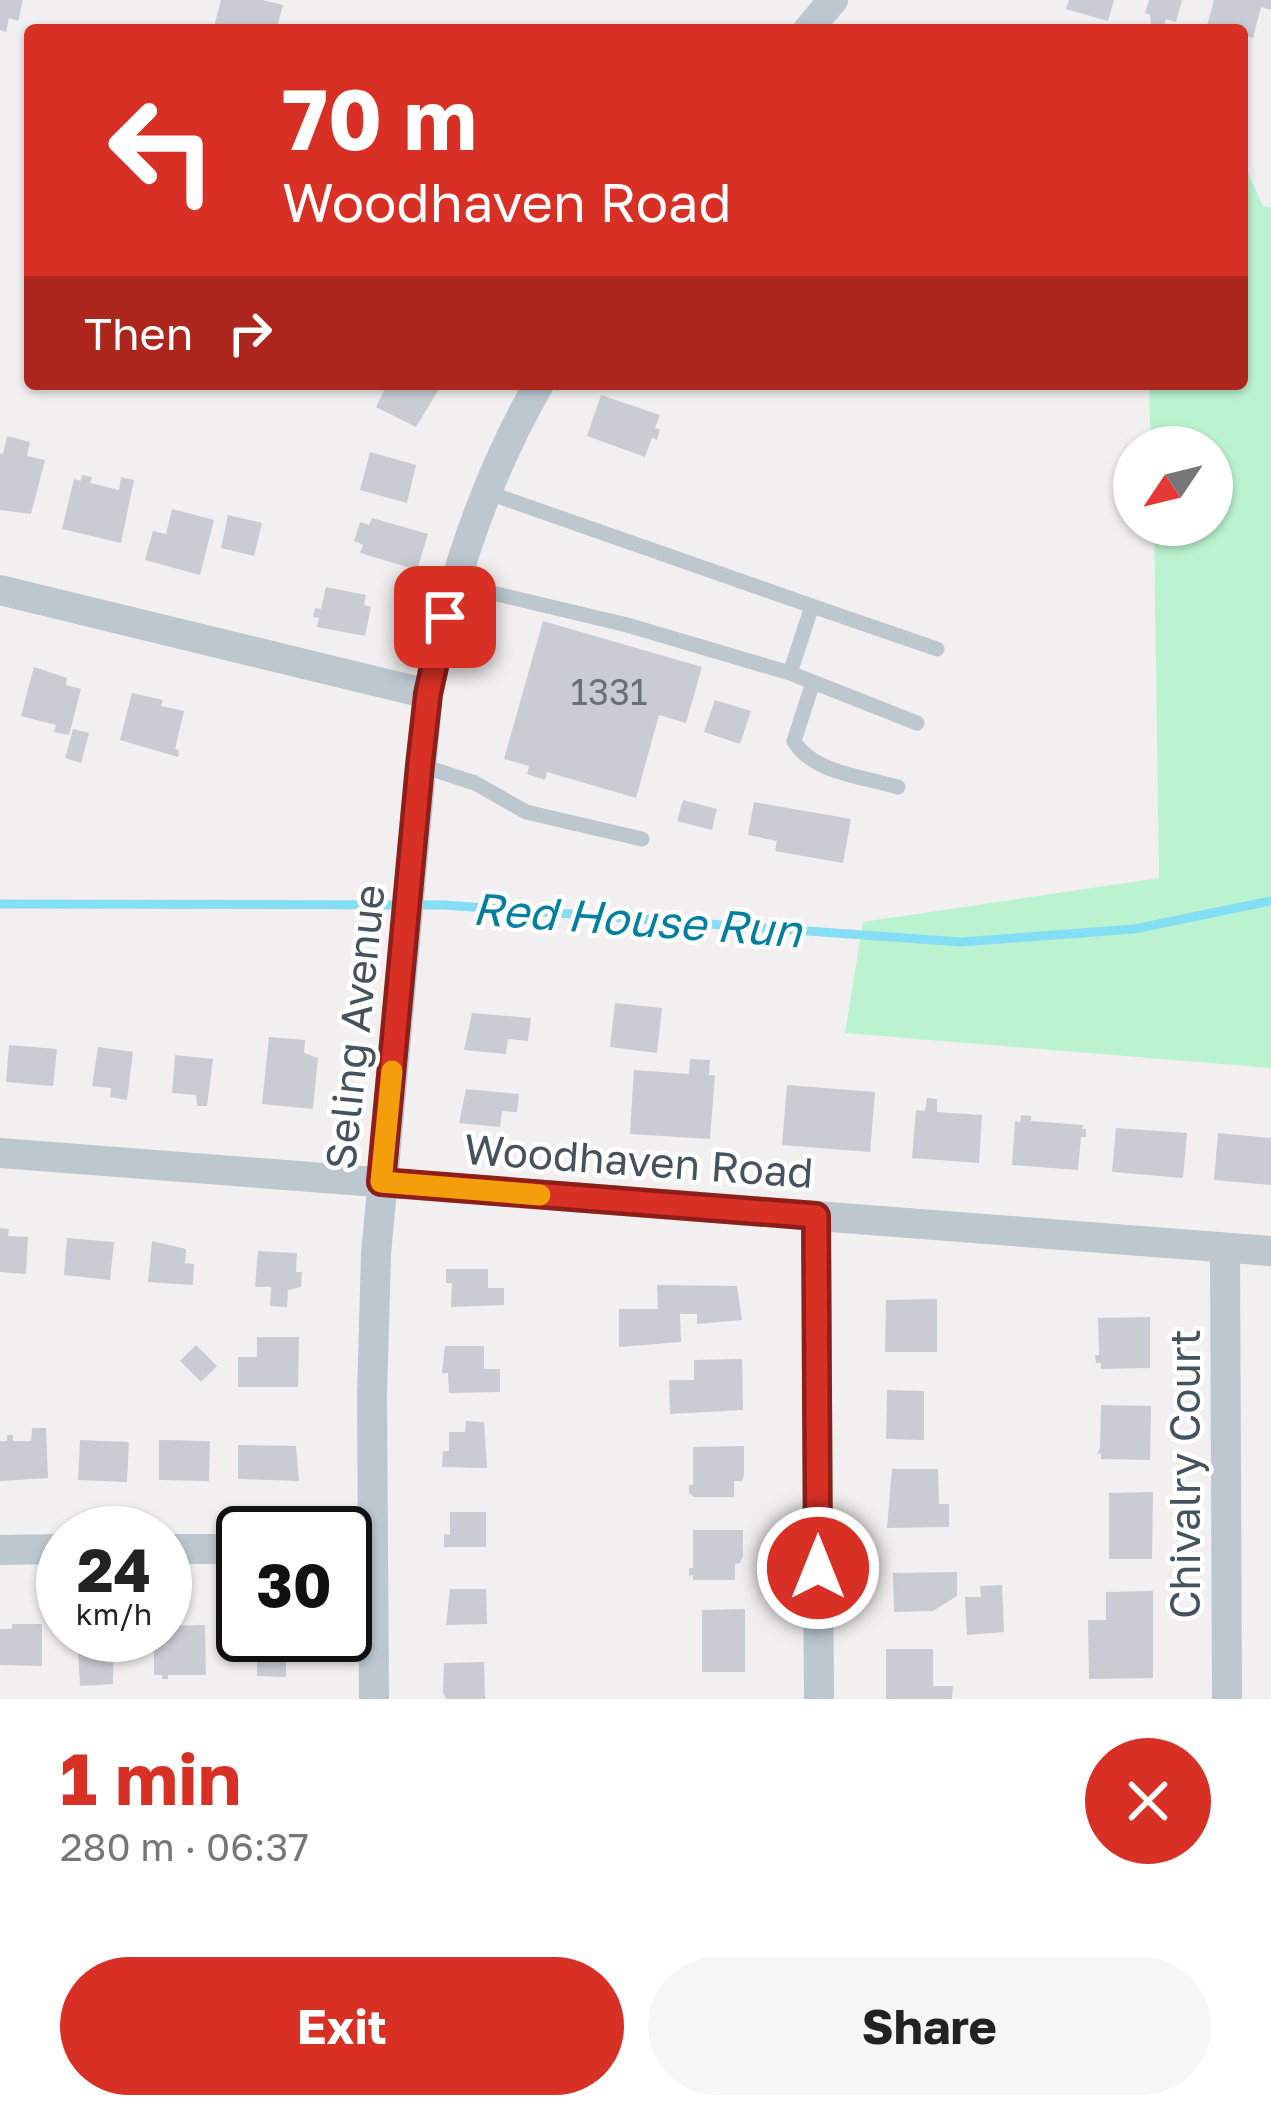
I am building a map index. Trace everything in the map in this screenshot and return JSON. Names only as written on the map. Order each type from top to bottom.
[{"type":"street","points":[[813,24],[833,0]]},
{"type":"street","name":"Seling Avenue","points":[[361,1506],[381,1182],[428,694],[455,584],[536,390]]},
{"type":"street","points":[[0,590],[428,694]]},
{"type":"street","name":"Woodhaven Road","points":[[0,1153],[1271,1252]]},
{"type":"street","points":[[816,1216],[819,1699]]},
{"type":"street","name":"Chivalry Court","points":[[1225,1248],[1226,1699]]},
{"type":"street","points":[[0,1550],[36,1549]]},
{"type":"street","name":"Seling Avenue","points":[[370,1662],[374,1699]]},
{"type":"lane","points":[[489,494],[937,649]]},
{"type":"lane","points":[[455,584],[627,625],[790,673],[917,723]]},
{"type":"lane","points":[[790,673],[812,607]]},
{"type":"lane","points":[[813,682],[794,741],[802,754],[818,764],[898,787]]},
{"type":"lane","points":[[420,765],[475,783],[526,812],[642,839]]},
{"type":"green space","points":[[1248,173],[1263,206],[1271,208],[1271,1068],[845,1033],[863,922],[1159,878],[1154,546],[1233,546],[1233,426],[1150,426],[1149,390],[1248,390]]},
{"type":"building","points":[[0,0],[23,0],[18,21],[9,18],[6,32],[0,30]]},
{"type":"building","points":[[221,0],[283,5],[278,24],[215,24]]},
{"type":"building","points":[[1069,0],[1114,0],[1108,21],[1066,9]]},
{"type":"building","points":[[1149,0],[1182,0],[1176,22],[1166,19],[1165,24],[1151,24],[1145,13]]},
{"type":"building","points":[[1214,0],[1271,0],[1271,10],[1261,7],[1253,38],[1248,37],[1248,24],[1208,24]]},
{"type":"building","points":[[384,390],[438,390],[416,427],[376,407]]},
{"type":"building","points":[[601,395],[660,415],[657,440],[652,438],[645,457],[587,436]]},
{"type":"building","points":[[7,436],[30,442],[27,456],[45,460],[31,514],[0,510],[0,453]]},
{"type":"building","points":[[370,452],[416,465],[407,503],[360,490]]},
{"type":"building","points":[[82,475],[92,477],[90,483],[119,490],[121,477],[134,480],[121,543],[62,529],[74,479],[81,481]]},
{"type":"building","points":[[172,509],[214,520],[200,575],[145,560],[153,531],[166,534]]},
{"type":"building","points":[[228,515],[262,523],[254,556],[221,548]]},
{"type":"building","points":[[372,518],[428,534],[417,570],[360,553],[363,545],[354,541],[360,522],[369,525]]},
{"type":"building","points":[[326,587],[366,595],[364,605],[371,607],[365,636],[317,627],[315,608],[321,609]]},
{"type":"building","points":[[543,621],[702,667],[686,723],[659,715],[636,798],[547,772],[545,780],[527,774],[529,766],[504,759]]},
{"type":"building","points":[[34,667],[67,678],[66,685],[81,689],[69,735],[54,732],[56,725],[21,716]]},
{"type":"building","points":[[132,693],[184,711],[175,749],[178,757],[120,740]]},
{"type":"building","points":[[715,700],[751,711],[740,744],[704,732]]},
{"type":"building","points":[[73,729],[89,733],[81,763],[65,758]]},
{"type":"building","points":[[683,800],[717,809],[712,830],[677,821]]},
{"type":"building","points":[[754,802],[851,819],[843,863],[775,851],[777,841],[748,835]]},
{"type":"building","points":[[615,1003],[662,1008],[657,1053],[610,1047]]},
{"type":"building","points":[[472,1013],[531,1018],[528,1041],[508,1039],[506,1054],[464,1050]]},
{"type":"building","points":[[269,1037],[305,1040],[304,1053],[318,1058],[313,1109],[262,1104]]},
{"type":"building","points":[[9,1045],[57,1049],[53,1086],[6,1082]]},
{"type":"building","points":[[98,1047],[133,1052],[127,1100],[110,1097],[111,1088],[92,1086]]},
{"type":"building","points":[[175,1055],[213,1059],[207,1106],[197,1106],[196,1095],[172,1093]]},
{"type":"building","points":[[690,1059],[710,1060],[709,1075],[715,1075],[710,1139],[630,1134],[634,1070],[689,1074]]},
{"type":"building","points":[[787,1085],[875,1092],[870,1152],[782,1145]]},
{"type":"building","points":[[466,1089],[519,1094],[517,1112],[502,1111],[500,1127],[459,1123]]},
{"type":"building","points":[[927,1098],[937,1099],[937,1112],[982,1115],[979,1163],[912,1158],[916,1110],[925,1111]]},
{"type":"building","points":[[1021,1115],[1031,1116],[1031,1121],[1083,1125],[1086,1137],[1081,1137],[1078,1170],[1012,1165],[1015,1121],[1020,1122]]},
{"type":"building","points":[[1116,1128],[1187,1133],[1183,1178],[1112,1172]]},
{"type":"building","points":[[1218,1133],[1271,1138],[1271,1185],[1214,1180]]},
{"type":"building","points":[[0,1228],[9,1229],[8,1236],[28,1237],[26,1274],[0,1272]]},
{"type":"building","points":[[67,1238],[114,1242],[110,1280],[64,1275]]},
{"type":"building","points":[[152,1241],[186,1249],[185,1263],[194,1264],[193,1285],[148,1282]]},
{"type":"building","points":[[258,1251],[297,1253],[301,1287],[288,1290],[287,1307],[270,1306],[271,1287],[255,1287]]},
{"type":"building","points":[[446,1269],[488,1269],[488,1288],[504,1288],[504,1305],[451,1307],[452,1283],[446,1283]]},
{"type":"building","points":[[657,1285],[737,1286],[742,1320],[697,1324],[697,1314],[680,1314],[681,1342],[619,1347],[619,1309],[658,1309]]},
{"type":"building","points":[[937,1299],[937,1352],[885,1352],[886,1300]]},
{"type":"building","points":[[1150,1317],[1150,1368],[1101,1369],[1095,1355],[1099,1355],[1098,1318]]},
{"type":"building","points":[[257,1337],[299,1337],[298,1387],[238,1387],[238,1357],[257,1357]]},
{"type":"building","points":[[196,1345],[217,1366],[201,1382],[180,1361]]},
{"type":"building","points":[[445,1346],[484,1346],[484,1369],[500,1369],[500,1392],[449,1393],[448,1373],[442,1373]]},
{"type":"building","points":[[742,1359],[743,1410],[670,1414],[669,1380],[694,1380],[694,1360]]},
{"type":"building","points":[[887,1390],[924,1391],[924,1440],[886,1439]]},
{"type":"building","points":[[1101,1405],[1151,1406],[1150,1460],[1101,1459],[1101,1453],[1097,1454]]},
{"type":"building","points":[[466,1421],[484,1422],[487,1468],[442,1467],[443,1451],[449,1451],[449,1432],[465,1432]]},
{"type":"building","points":[[32,1428],[46,1428],[48,1478],[0,1481],[0,1441],[13,1435],[13,1441],[31,1441]]},
{"type":"building","points":[[80,1440],[129,1442],[127,1482],[78,1480]]},
{"type":"building","points":[[159,1440],[210,1441],[209,1481],[159,1480]]},
{"type":"building","points":[[238,1445],[296,1446],[299,1481],[238,1479]]},
{"type":"building","points":[[744,1446],[744,1474],[742,1481],[734,1481],[734,1497],[689,1493],[693,1447]]},
{"type":"building","points":[[892,1469],[938,1469],[939,1504],[949,1504],[949,1527],[887,1528]]},
{"type":"building","points":[[1153,1492],[1152,1559],[1109,1559],[1109,1493]]},
{"type":"building","points":[[450,1512],[486,1512],[486,1547],[444,1547],[444,1534],[450,1535]]},
{"type":"building","points":[[693,1530],[743,1530],[743,1556],[735,1564],[735,1580],[693,1580],[689,1576]]},
{"type":"building","points":[[957,1572],[957,1596],[933,1611],[894,1612],[893,1573]]},
{"type":"building","points":[[1002,1585],[1004,1632],[967,1635],[965,1597],[981,1597],[980,1586]]},
{"type":"building","points":[[450,1589],[486,1589],[487,1624],[446,1625]]},
{"type":"building","points":[[1153,1591],[1153,1678],[1089,1679],[1088,1620],[1106,1620],[1106,1592]]},
{"type":"building","points":[[745,1609],[745,1672],[702,1672],[702,1610]]},
{"type":"building","points":[[12,1624],[36,1624],[36,1662],[42,1666],[0,1665],[0,1629],[12,1629]]},
{"type":"building","points":[[192,1625],[205,1625],[206,1675],[162,1679],[154,1675],[154,1662],[192,1662]]},
{"type":"building","points":[[886,1649],[933,1649],[933,1686],[953,1686],[952,1699],[886,1699]]},
{"type":"building","points":[[79,1662],[113,1662],[113,1684],[80,1686]]},
{"type":"building","points":[[257,1662],[286,1662],[286,1677],[257,1676]]},
{"type":"building","points":[[484,1662],[485,1699],[446,1699],[444,1663]]},
{"type":"waterway","name":"Red House Run","points":[[0,904],[444,905],[961,942],[1134,929],[1271,901]]},
{"type":"slow traffic","points":[[392,1071],[381,1182],[540,1195]]},
{"type":"route","points":[[445,617],[428,694],[381,1182],[816,1216],[818,1568]]}]
